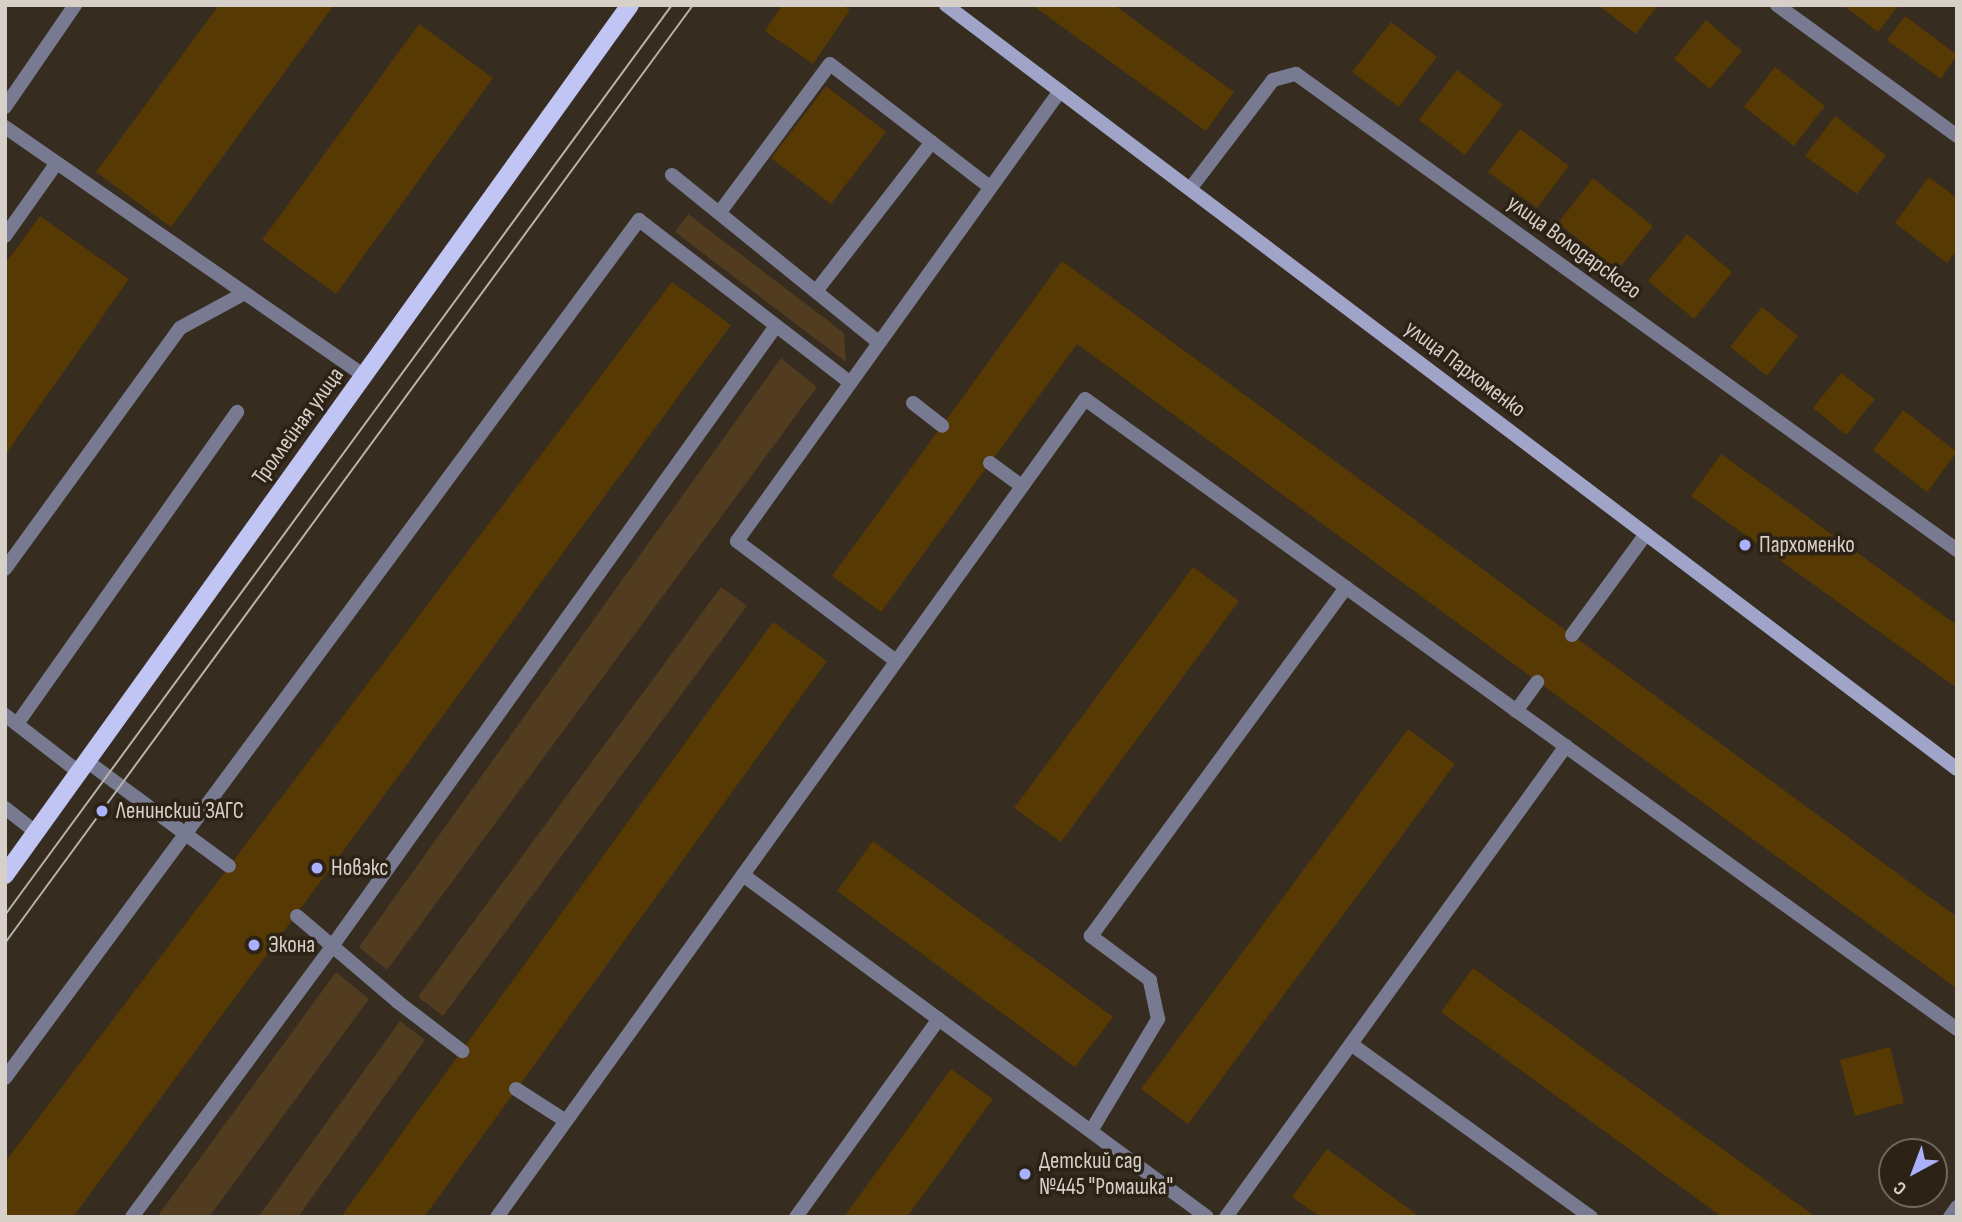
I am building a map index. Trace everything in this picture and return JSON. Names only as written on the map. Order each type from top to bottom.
[{"type":"main road","name":"Троллейная улица","points":[[5,875],[630,5]]},
{"type":"street","points":[[5,107],[75,5]]},
{"type":"street","name":"улица Пархоменко","points":[[946,5],[1957,769]]},
{"type":"street","points":[[1777,5],[1957,136]]},
{"type":"street","points":[[720,212],[830,64],[990,187]]},
{"type":"street","name":"улица Володарского","points":[[1190,189],[1273,80],[1296,74],[1957,550]]},
{"type":"street","points":[[896,661],[737,541],[1060,91]]},
{"type":"street","points":[[5,127],[363,376]]},
{"type":"street","points":[[817,290],[932,142]]},
{"type":"street","points":[[5,236],[57,164]]},
{"type":"street","points":[[671,175],[817,290],[878,342]]},
{"type":"street","points":[[5,1078],[639,220],[849,382]]},
{"type":"street","points":[[5,569],[180,328],[243,294]]},
{"type":"street","points":[[132,1217],[333,945],[776,326]]},
{"type":"street","points":[[497,1217],[1085,398],[1957,1029]]},
{"type":"street","points":[[913,403],[942,426]]},
{"type":"street","points":[[17,724],[237,412]]},
{"type":"street","points":[[990,463],[1022,486]]},
{"type":"street","points":[[1572,635],[1646,534]]},
{"type":"street","points":[[1091,1131],[1158,1019],[1150,980],[1091,936],[1346,587]]},
{"type":"street","points":[[1516,711],[1537,682]]},
{"type":"street","points":[[5,715],[229,866]]},
{"type":"street","points":[[1226,1217],[1566,747]]},
{"type":"street","points":[[5,808],[36,832]]},
{"type":"street","points":[[743,875],[1207,1217]]},
{"type":"street","points":[[297,916],[398,1002],[462,1051]]},
{"type":"street","points":[[796,1217],[939,1019]]},
{"type":"street","points":[[1351,1044],[1591,1217]]},
{"type":"street","points":[[516,1089],[566,1121]]},
{"type":"street","points":[[1950,1217],[1957,1207]]},
{"type":"shaded area","points":[[688,214],[844,333],[846,362],[675,232]]},
{"type":"shaded area","points":[[781,358],[817,387],[387,970],[359,947]]},
{"type":"shaded area","points":[[721,587],[747,606],[443,1016],[418,997]]},
{"type":"shaded area","points":[[336,972],[369,999],[209,1217],[157,1217]]},
{"type":"shaded area","points":[[400,1021],[425,1040],[298,1217],[258,1217]]},
{"type":"building","points":[[219,5],[334,5],[171,227],[96,172]]},
{"type":"building","points":[[782,5],[842,5],[850,10],[813,64],[765,31]]},
{"type":"building","points":[[1032,5],[1114,5],[1234,92],[1206,131]]},
{"type":"building","points":[[1598,5],[1658,5],[1636,34]]},
{"type":"building","points":[[1843,5],[1899,5],[1878,32]]},
{"type":"building","points":[[1905,16],[1957,55],[1941,79],[1887,40]]},
{"type":"building","points":[[1706,20],[1742,51],[1710,89],[1674,59]]},
{"type":"building","points":[[1391,22],[1437,57],[1399,107],[1352,72]]},
{"type":"building","points":[[419,24],[493,78],[336,294],[262,240]]},
{"type":"building","points":[[1775,67],[1825,106],[1794,146],[1744,107]]},
{"type":"building","points":[[1457,70],[1503,105],[1465,155],[1419,120]]},
{"type":"building","points":[[826,86],[886,132],[831,204],[771,158]]},
{"type":"building","points":[[1835,116],[1886,155],[1857,194],[1805,156]]},
{"type":"building","points":[[1520,129],[1569,166],[1537,208],[1488,172]]},
{"type":"building","points":[[1929,177],[1957,198],[1957,250],[1947,263],[1895,223]]},
{"type":"building","points":[[1593,178],[1653,226],[1618,270],[1558,223]]},
{"type":"building","points":[[40,216],[129,279],[5,455],[5,264]]},
{"type":"building","points":[[1687,234],[1732,272],[1694,319],[1648,281]]},
{"type":"building","points":[[1062,261],[1957,917],[1956,988],[1077,344],[881,612],[832,576]]},
{"type":"building","points":[[672,282],[731,325],[73,1217],[5,1217],[5,1162]]},
{"type":"building","points":[[1762,307],[1798,336],[1767,376],[1730,347]]},
{"type":"building","points":[[1841,373],[1875,399],[1846,435],[1813,408]]},
{"type":"building","points":[[1903,410],[1957,452],[1927,492],[1873,450]]},
{"type":"building","points":[[1721,454],[1957,625],[1957,688],[1691,496]]},
{"type":"building","points":[[1193,567],[1239,601],[1061,842],[1014,808]]},
{"type":"building","points":[[773,622],[827,661],[424,1217],[341,1217]]},
{"type":"building","points":[[1408,729],[1455,764],[1188,1124],[1141,1089]]},
{"type":"building","points":[[873,841],[1113,1017],[1075,1067],[837,891]]},
{"type":"building","points":[[1473,968],[1816,1217],[1722,1217],[1441,1012]]},
{"type":"building","points":[[1890,1047],[1904,1103],[1855,1116],[1840,1060]]},
{"type":"building","points":[[951,1069],[993,1099],[907,1217],[844,1217]]},
{"type":"building","points":[[1327,1149],[1420,1217],[1320,1217],[1292,1197]]},
{"type":"tram line","points":[[5,915],[672,5]]},
{"type":"tram line","points":[[5,943],[693,5]]},
{"type":"place","name":"Пархоменко","points":[[1745,545]]},
{"type":"place","name":"Ленинский ЗАГС","points":[[102,811]]},
{"type":"place","name":"Новэкс","points":[[317,868]]},
{"type":"place","name":"Экона","points":[[254,945]]},
{"type":"place","name":"Детский сад №445 \"Ромашка\"","points":[[1025,1174]]}]
